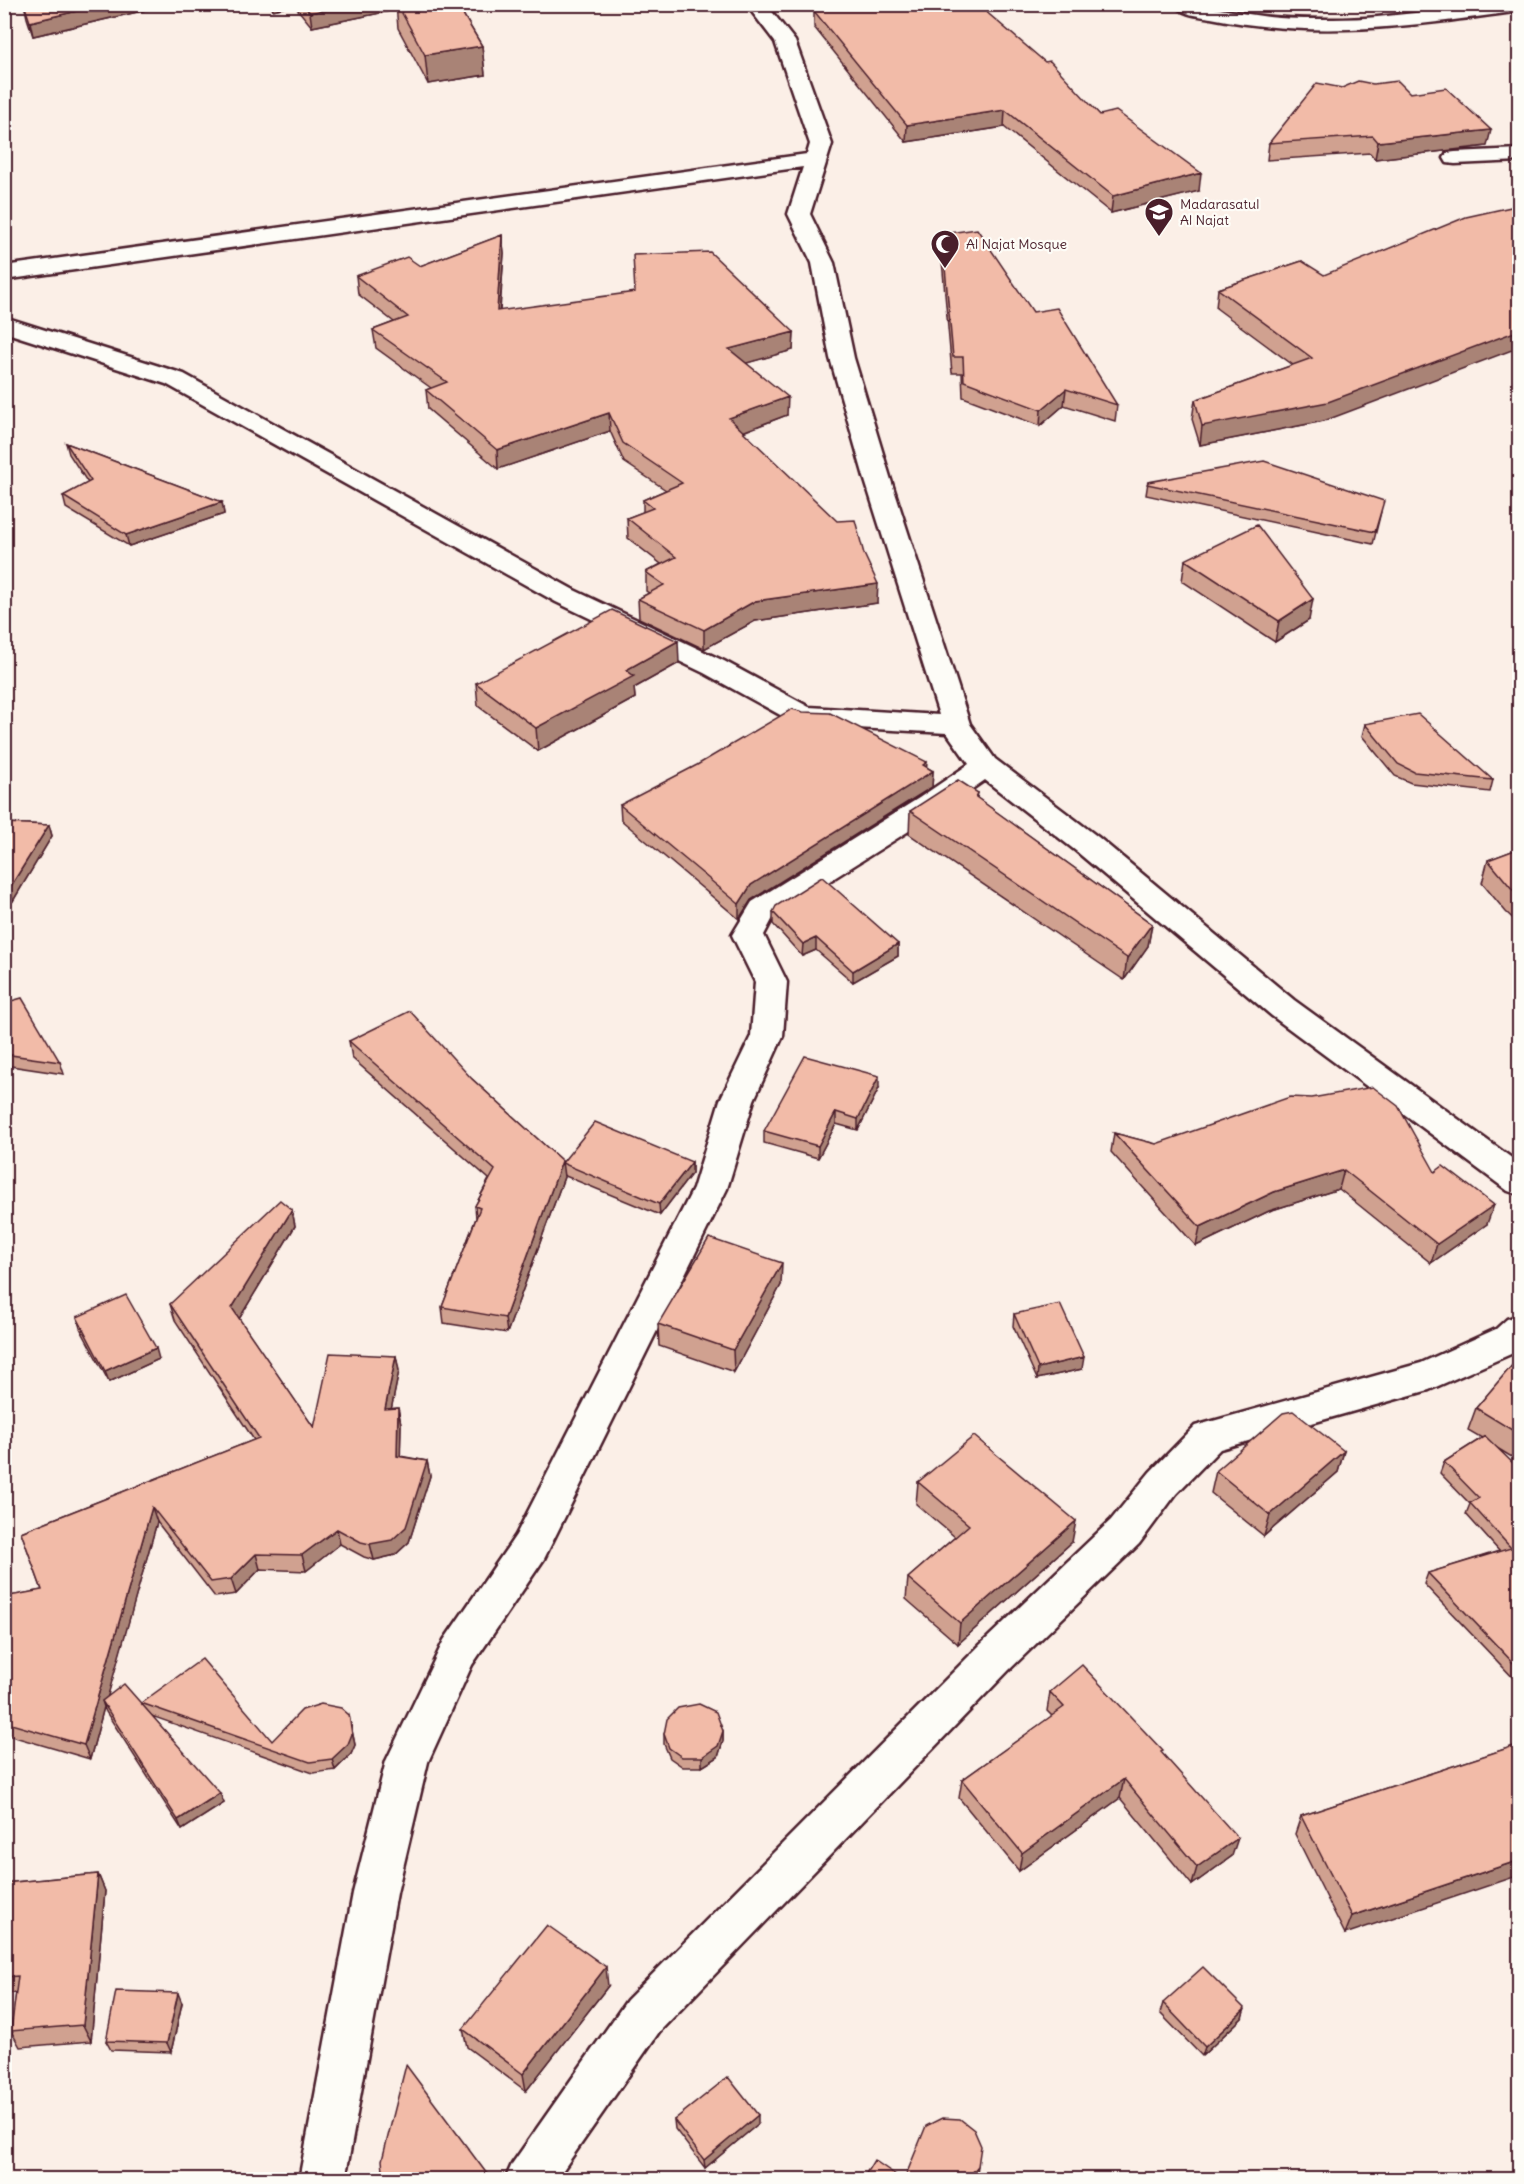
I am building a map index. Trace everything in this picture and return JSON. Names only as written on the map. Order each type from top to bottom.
[{"type":"street","points":[[755,4],[785,41],[820,144],[799,214],[824,263],[842,358],[877,477],[956,725],[985,766],[1087,844],[1283,1008],[1520,1182]]},
{"type":"street","points":[[1183,4],[1247,21],[1324,26],[1413,19],[1520,5]]},
{"type":"street","points":[[1455,158],[1520,155]]},
{"type":"street","points":[[4,273],[816,159]]},
{"type":"street","points":[[4,324],[175,379],[565,596],[714,667],[803,716],[956,725]]},
{"type":"street","points":[[322,2180],[375,1893],[407,1761],[458,1653],[530,1547],[710,1189],[737,1100],[767,1036],[771,982],[748,935],[763,909],[929,805],[985,766]]},
{"type":"street","points":[[528,2180],[643,2016],[995,1657],[1125,1532],[1163,1483],[1208,1437],[1429,1375],[1509,1339],[1520,1329]]},
{"type":"building","points":[[24,4],[107,4],[30,22]]},
{"type":"building","points":[[303,4],[351,4],[310,13]]},
{"type":"building","points":[[397,4],[457,4],[482,46],[425,55]]},
{"type":"building","points":[[845,4],[977,4],[1045,62],[1050,61],[1100,115],[1116,111],[1201,173],[1113,196],[1005,110],[907,125],[814,11]]},
{"type":"building","points":[[1358,81],[1373,84],[1398,81],[1410,93],[1446,88],[1491,130],[1378,142],[1373,136],[1269,143],[1317,83],[1342,88]]},
{"type":"building","points":[[1520,205],[1520,330],[1328,402],[1202,426],[1195,400],[1312,358],[1218,289],[1302,261],[1324,275],[1466,217]]},
{"type":"building","points":[[977,229],[1033,312],[1057,308],[1117,405],[1066,389],[1041,410],[964,381],[963,357],[953,357],[942,234]]},
{"type":"building","points":[[502,235],[497,311],[635,292],[633,255],[710,252],[794,332],[729,349],[788,397],[729,418],[837,521],[855,520],[864,554],[878,584],[755,601],[704,630],[638,599],[664,585],[646,572],[676,557],[627,518],[653,508],[643,500],[682,483],[623,443],[609,413],[497,450],[426,390],[447,382],[373,330],[408,317],[356,276],[407,257],[420,266]]},
{"type":"building","points":[[66,443],[222,502],[126,535],[63,496],[91,481]]},
{"type":"building","points":[[1264,461],[1384,501],[1375,532],[1147,484]]},
{"type":"building","points":[[1257,525],[1313,599],[1279,621],[1185,560]]},
{"type":"building","points":[[612,610],[678,641],[626,670],[634,676],[536,728],[476,683]]},
{"type":"building","points":[[792,709],[803,712],[830,713],[927,762],[923,765],[933,771],[751,885],[739,904],[620,805],[697,765]]},
{"type":"building","points":[[1418,714],[1493,780],[1414,772],[1398,764],[1365,724]]},
{"type":"building","points":[[958,780],[978,793],[976,797],[1152,924],[1127,958],[910,811]]},
{"type":"building","points":[[4,823],[49,825],[9,889],[4,884]]},
{"type":"building","points":[[1520,848],[1520,896],[1488,860]]},
{"type":"building","points":[[822,877],[898,944],[853,971],[816,938],[803,944],[773,912],[776,906]]},
{"type":"building","points":[[22,998],[60,1062],[4,1054],[4,1003]]},
{"type":"building","points":[[410,1011],[472,1079],[562,1161],[505,1318],[442,1307],[480,1208],[475,1206],[495,1170],[349,1041]]},
{"type":"building","points":[[805,1056],[879,1076],[858,1119],[836,1112],[818,1146],[764,1131]]},
{"type":"building","points":[[1373,1087],[1398,1106],[1435,1172],[1443,1166],[1494,1205],[1437,1244],[1344,1170],[1274,1192],[1200,1227],[1114,1133],[1156,1144],[1290,1097],[1312,1098]]},
{"type":"building","points":[[595,1122],[692,1162],[659,1204],[562,1163]]},
{"type":"building","points":[[280,1200],[292,1210],[232,1308],[314,1428],[330,1353],[396,1356],[385,1409],[398,1408],[397,1456],[427,1461],[406,1527],[392,1540],[370,1544],[361,1542],[337,1529],[302,1555],[256,1554],[231,1579],[211,1582],[152,1507],[84,1745],[4,1722],[4,1597],[42,1590],[21,1532],[259,1438],[170,1304]]},
{"type":"building","points":[[709,1238],[782,1263],[733,1350],[658,1324]]},
{"type":"building","points":[[126,1295],[156,1348],[105,1371],[77,1317]]},
{"type":"building","points":[[1060,1304],[1084,1357],[1038,1368],[1014,1314]]},
{"type":"building","points":[[1520,1356],[1520,1435],[1476,1408]]},
{"type":"building","points":[[1293,1411],[1344,1451],[1270,1515],[1216,1471],[1283,1413]]},
{"type":"building","points":[[974,1436],[1076,1521],[960,1623],[908,1578],[969,1525],[918,1482]]},
{"type":"building","points":[[1485,1436],[1520,1470],[1520,1670],[1428,1573],[1511,1548],[1470,1503],[1479,1498],[1444,1462]]},
{"type":"building","points":[[202,1659],[272,1741],[302,1710],[321,1704],[341,1708],[349,1715],[352,1734],[348,1744],[332,1759],[310,1762],[141,1703]]},
{"type":"building","points":[[1082,1665],[1163,1751],[1161,1752],[1238,1838],[1197,1867],[1124,1779],[1022,1853],[962,1780],[1064,1707],[1050,1692]]},
{"type":"building","points":[[124,1684],[220,1793],[178,1820],[102,1701]]},
{"type":"building","points":[[699,1704],[716,1712],[723,1731],[718,1746],[702,1757],[682,1757],[669,1748],[664,1734],[667,1719],[678,1708]]},
{"type":"building","points":[[1520,1744],[1520,1860],[1352,1916],[1301,1816]]},
{"type":"building","points":[[98,1874],[83,2025],[11,2031],[18,1976],[4,1977],[4,1883]]},
{"type":"building","points":[[547,1925],[606,1967],[523,2074],[463,2029]]},
{"type":"building","points":[[1203,1967],[1245,2009],[1205,2047],[1163,2003]]},
{"type":"building","points":[[116,1991],[178,1993],[167,2043],[106,2041]]},
{"type":"building","points":[[406,2065],[487,2174],[480,2180],[384,2180],[382,2160]]},
{"type":"building","points":[[728,2077],[758,2115],[704,2160],[674,2120]]},
{"type":"building","points":[[942,2118],[960,2119],[974,2130],[981,2146],[978,2166],[966,2180],[904,2180],[926,2126]]},
{"type":"building","points":[[874,2160],[903,2180],[862,2180]]},
{"type":"place","name":"Madarasatul Al Najat","points":[[1159,238]]},
{"type":"place","name":"Al Najat Mosque","points":[[945,270]]}]
